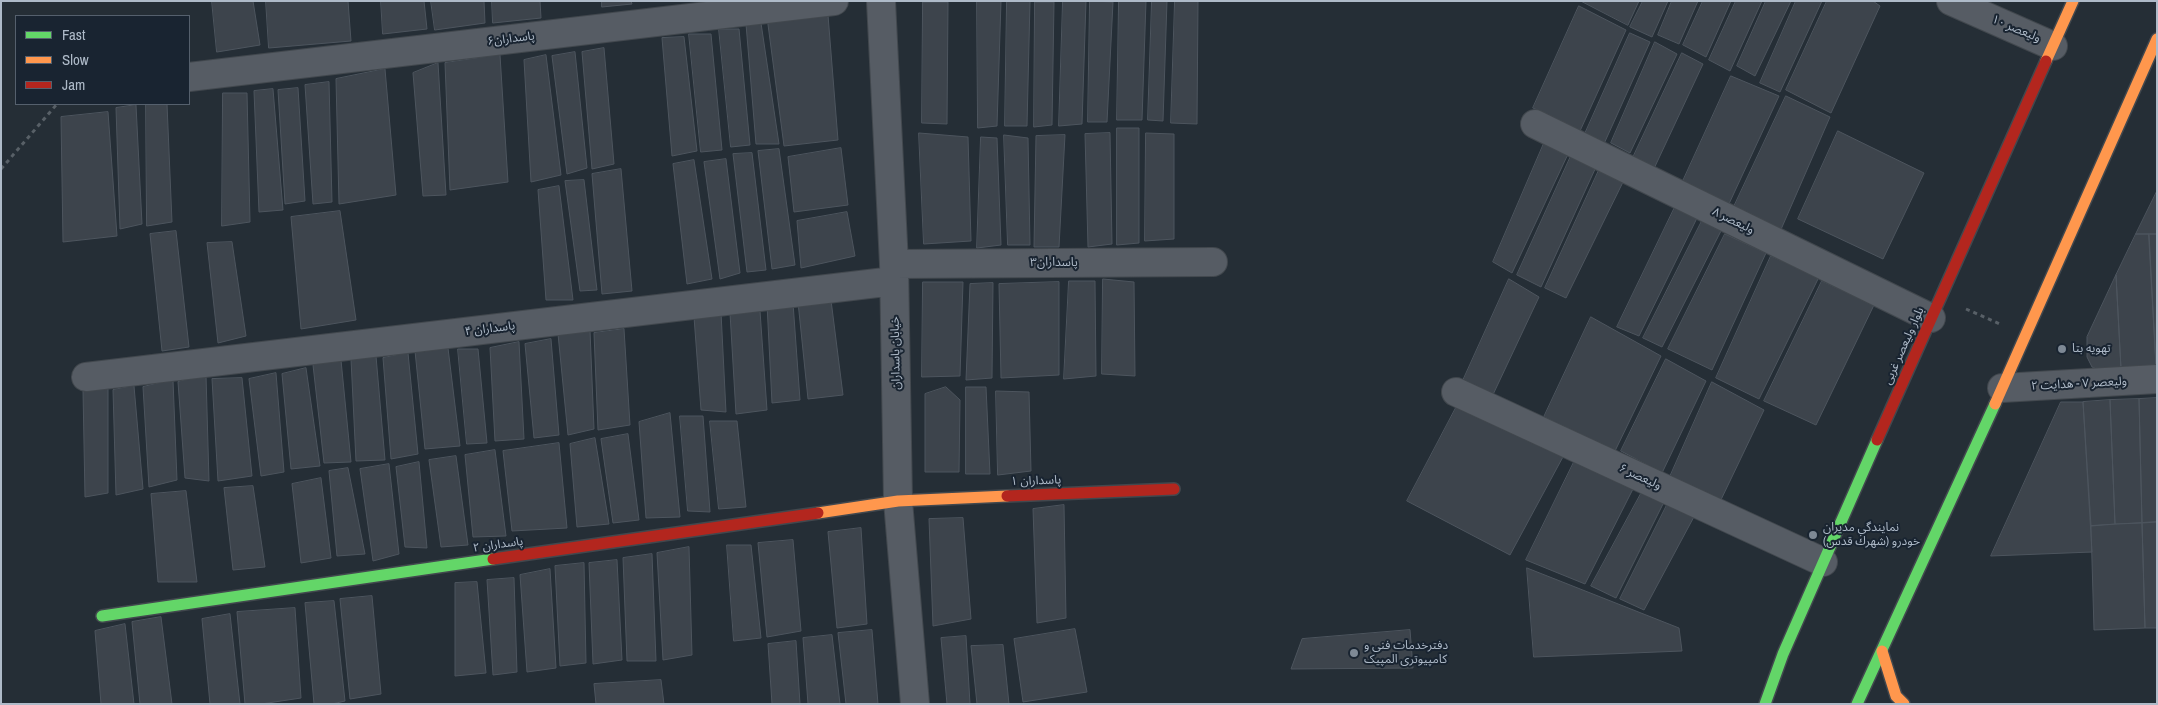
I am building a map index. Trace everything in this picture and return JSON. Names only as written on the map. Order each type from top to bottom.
[{"type":"main road","name":"بلوار ولیعصر غربی","points":[[1765,704],[1783,654],[1823,562],[2073,1]]},
{"type":"main road","points":[[1857,704],[2025,335],[2147,81],[2157,39]]},
{"type":"main road","name":"پاسداران ۱","points":[[898,500],[1174,489]]},
{"type":"main road","name":"پاسداران ۲","points":[[102,616],[898,500]]},
{"type":"main road","points":[[1882,651],[1896,696],[1904,704]]},
{"type":"street","name":"پاسداران۶","points":[[190,77],[834,1]]},
{"type":"street","name":"خیابان پاسداران","points":[[881,1],[894,272],[898,500],[915,704]]},
{"type":"street","name":"ولیعصر ۱۰","points":[[1951,1],[2053,46]]},
{"type":"street","name":"ولیعصر ۸","points":[[1535,124],[1936,308]]},
{"type":"street","name":"پاسداران۳","points":[[894,272],[1213,262]]},
{"type":"street","name":"پاسداران ۴","points":[[86,377],[894,272]]},
{"type":"street","name":"ولیعصر ۷ - هدایت ۲","points":[[2002,388],[2157,379]]},
{"type":"street","name":"ولیعصر ۶","points":[[1456,392],[1823,562]]},
{"type":"path","points":[[1,168],[56,105]]},
{"type":"path","points":[[1936,308],[2025,335]]},
{"type":"building","points":[[212,1],[253,1],[260,45],[217,52]]},
{"type":"building","points":[[266,1],[348,1],[351,41],[269,48]]},
{"type":"building","points":[[381,1],[424,1],[427,29],[383,34]]},
{"type":"building","points":[[431,1],[484,1],[485,23],[435,30]]},
{"type":"building","points":[[492,1],[540,1],[541,18],[493,23]]},
{"type":"building","points":[[602,1],[631,1],[632,4],[602,7]]},
{"type":"building","points":[[977,1],[1001,1],[997,126],[978,128]]},
{"type":"building","points":[[1007,1],[1030,1],[1027,126],[1005,126]]},
{"type":"building","points":[[1063,1],[1086,1],[1082,124],[1059,126]]},
{"type":"building","points":[[1090,1],[1113,2],[1107,122],[1088,122]]},
{"type":"building","points":[[1119,1],[1146,1],[1142,120],[1117,120]]},
{"type":"building","points":[[1152,1],[1167,1],[1163,121],[1148,120]]},
{"type":"building","points":[[1175,1],[1198,1],[1197,124],[1171,123]]},
{"type":"building","points":[[1581,1],[1639,1],[1628,25]]},
{"type":"building","points":[[1643,1],[1668,1],[1652,37],[1630,27]]},
{"type":"building","points":[[1672,1],[1698,1],[1679,44],[1658,35]]},
{"type":"building","points":[[1703,1],[1731,1],[1706,57],[1683,45]]},
{"type":"building","points":[[1736,1],[1762,1],[1730,71],[1709,60]]},
{"type":"building","points":[[1766,1],[1791,1],[1755,76],[1737,66]]},
{"type":"building","points":[[1796,1],[1822,1],[1780,92],[1760,83]]},
{"type":"building","points":[[1827,1],[1873,1],[1880,6],[1831,113],[1786,90]]},
{"type":"building","points":[[923,2],[948,2],[947,124],[922,123]]},
{"type":"building","points":[[1035,2],[1054,2],[1052,125],[1034,127]]},
{"type":"building","points":[[1579,6],[1626,30],[1580,131],[1533,108]]},
{"type":"building","points":[[828,15],[838,140],[784,146],[767,17]]},
{"type":"building","points":[[761,23],[779,144],[756,144],[746,24]]},
{"type":"building","points":[[719,29],[739,29],[750,145],[731,147]]},
{"type":"building","points":[[1630,33],[1650,42],[1603,146],[1584,136]]},
{"type":"building","points":[[689,34],[711,34],[722,150],[701,152]]},
{"type":"building","points":[[684,37],[697,151],[672,156],[662,38]]},
{"type":"building","points":[[1655,42],[1677,54],[1630,153],[1611,143]]},
{"type":"building","points":[[604,48],[614,164],[592,169],[582,52]]},
{"type":"building","points":[[575,52],[587,168],[567,174],[552,56]]},
{"type":"building","points":[[1682,53],[1703,64],[1651,175],[1630,164]]},
{"type":"building","points":[[500,55],[508,182],[450,190],[445,63]]},
{"type":"building","points":[[546,55],[561,175],[531,182],[524,60]]},
{"type":"building","points":[[438,63],[446,195],[423,196],[413,73]]},
{"type":"building","points":[[385,69],[396,195],[339,204],[336,79]]},
{"type":"building","points":[[1731,76],[1779,96],[1728,206],[1683,181]]},
{"type":"building","points":[[329,82],[332,202],[313,204],[305,85]]},
{"type":"building","points":[[298,88],[305,201],[285,204],[278,90]]},
{"type":"building","points":[[273,89],[283,210],[259,212],[254,91]]},
{"type":"building","points":[[223,93],[247,93],[250,222],[222,226]]},
{"type":"building","points":[[1786,96],[1830,117],[1779,234],[1731,213]]},
{"type":"building","points":[[136,105],[142,224],[120,229],[116,108]]},
{"type":"building","points":[[146,105],[167,105],[172,222],[147,226]]},
{"type":"building","points":[[108,112],[117,236],[63,242],[61,117]]},
{"type":"building","points":[[1117,128],[1139,128],[1139,243],[1117,245]]},
{"type":"building","points":[[1838,131],[1924,173],[1883,259],[1798,219]]},
{"type":"building","points":[[919,133],[968,137],[971,241],[924,244]]},
{"type":"building","points":[[1110,133],[1112,244],[1088,247],[1085,134]]},
{"type":"building","points":[[1146,133],[1174,134],[1174,239],[1145,241]]},
{"type":"building","points":[[1004,135],[1028,138],[1030,245],[1008,245]]},
{"type":"building","points":[[1065,135],[1059,247],[1034,247],[1036,136]]},
{"type":"building","points":[[981,137],[997,138],[1001,245],[977,248]]},
{"type":"building","points":[[1545,141],[1569,152],[1512,273],[1493,262]]},
{"type":"building","points":[[841,148],[848,205],[794,212],[788,157]]},
{"type":"building","points":[[779,149],[795,265],[772,269],[758,151]]},
{"type":"building","points":[[752,153],[766,270],[747,272],[733,154]]},
{"type":"building","points":[[1571,156],[1596,167],[1541,287],[1517,275]]},
{"type":"building","points":[[726,159],[740,273],[720,279],[704,162]]},
{"type":"building","points":[[694,160],[712,279],[687,284],[673,164]]},
{"type":"building","points":[[1600,168],[1625,178],[1566,298],[1545,288]]},
{"type":"building","points":[[621,169],[632,291],[602,294],[592,174]]},
{"type":"building","points":[[584,180],[597,290],[580,291],[565,181]]},
{"type":"building","points":[[559,186],[573,300],[546,300],[538,190]]},
{"type":"building","points":[[2157,191],[2157,234],[2136,234]]},
{"type":"building","points":[[1676,205],[1699,214],[1639,336],[1617,327]]},
{"type":"building","points":[[340,211],[356,320],[301,329],[291,217]]},
{"type":"building","points":[[847,212],[855,256],[801,268],[797,221]]},
{"type":"building","points":[[1704,217],[1723,227],[1662,347],[1643,338]]},
{"type":"building","points":[[176,231],[189,347],[162,351],[150,234]]},
{"type":"building","points":[[1725,234],[1766,253],[1712,370],[1668,349]]},
{"type":"building","points":[[2136,234],[2149,234],[2156,366],[2121,369],[2116,275]]},
{"type":"building","points":[[2149,234],[2157,234],[2156,366]]},
{"type":"building","points":[[232,242],[246,336],[218,343],[207,243]]},
{"type":"building","points":[[1771,256],[1819,277],[1759,399],[1716,378]]},
{"type":"building","points":[[2116,275],[2121,369],[2099,370],[2092,367],[2087,357],[2087,337]]},
{"type":"building","points":[[1103,279],[1134,282],[1135,376],[1102,374]]},
{"type":"building","points":[[1509,279],[1539,297],[1490,401],[1461,385]]},
{"type":"building","points":[[1069,281],[1095,281],[1096,376],[1064,379]]},
{"type":"building","points":[[1822,281],[1874,305],[1816,425],[1764,401]]},
{"type":"building","points":[[923,282],[963,282],[960,376],[922,377]]},
{"type":"building","points":[[1059,282],[1059,375],[1001,378],[999,284]]},
{"type":"building","points":[[993,283],[992,378],[966,380],[970,284]]},
{"type":"building","points":[[831,300],[843,395],[808,399],[798,302]]},
{"type":"building","points":[[793,303],[800,400],[772,403],[767,304]]},
{"type":"building","points":[[760,311],[767,410],[736,414],[730,313]]},
{"type":"building","points":[[721,312],[726,412],[701,410],[694,317]]},
{"type":"building","points":[[1591,317],[1661,356],[1615,451],[1544,417]]},
{"type":"building","points":[[624,329],[630,425],[598,430],[594,333]]},
{"type":"building","points":[[590,330],[594,429],[568,435],[558,334]]},
{"type":"building","points":[[551,339],[559,435],[534,438],[525,344]]},
{"type":"building","points":[[519,342],[524,439],[495,441],[490,348]]},
{"type":"building","points":[[448,348],[460,446],[425,449],[415,351]]},
{"type":"building","points":[[458,349],[478,349],[487,443],[467,444]]},
{"type":"building","points":[[408,353],[418,454],[391,459],[383,358]]},
{"type":"building","points":[[376,356],[385,460],[356,461],[351,359]]},
{"type":"building","points":[[1666,359],[1706,381],[1662,473],[1621,451]]},
{"type":"building","points":[[341,360],[351,462],[324,463],[313,365]]},
{"type":"building","points":[[306,368],[320,466],[291,469],[282,374]]},
{"type":"building","points":[[276,373],[284,472],[261,476],[249,379]]},
{"type":"building","points":[[206,375],[209,481],[185,478],[178,382]]},
{"type":"building","points":[[242,378],[252,476],[218,481],[212,379]]},
{"type":"building","points":[[173,380],[177,480],[149,487],[143,387]]},
{"type":"building","points":[[1712,382],[1764,410],[1718,506],[1669,479]]},
{"type":"building","points":[[134,386],[143,489],[116,495],[113,390]]},
{"type":"building","points":[[946,387],[960,400],[959,472],[925,472],[925,394]]},
{"type":"building","points":[[966,387],[986,387],[990,474],[966,474]]},
{"type":"building","points":[[108,388],[108,493],[85,497],[83,390]]},
{"type":"building","points":[[996,391],[1029,392],[1031,471],[998,475]]},
{"type":"building","points":[[2157,398],[2157,522],[2142,523],[2139,399]]},
{"type":"building","points":[[2139,399],[2142,523],[2115,524],[2110,400]]},
{"type":"building","points":[[2110,400],[2115,524],[2091,526],[2083,402]]},
{"type":"building","points":[[2061,402],[2083,402],[2092,552],[1991,556]]},
{"type":"building","points":[[1458,404],[1564,455],[1510,555],[1407,501]]},
{"type":"building","points":[[670,413],[680,517],[646,518],[639,422]]},
{"type":"building","points":[[680,416],[703,416],[710,512],[688,511]]},
{"type":"building","points":[[710,421],[737,421],[746,507],[719,509]]},
{"type":"building","points":[[628,434],[639,520],[613,523],[601,439]]},
{"type":"building","points":[[595,438],[609,524],[577,527],[570,444]]},
{"type":"building","points":[[559,443],[567,528],[512,531],[503,451]]},
{"type":"building","points":[[495,450],[506,536],[473,537],[465,455]]},
{"type":"building","points":[[456,456],[468,545],[441,547],[429,460]]},
{"type":"building","points":[[1576,458],[1635,485],[1585,584],[1526,560]]},
{"type":"building","points":[[419,462],[427,548],[405,547],[396,467]]},
{"type":"building","points":[[389,464],[399,554],[373,561],[360,469]]},
{"type":"building","points":[[348,468],[365,554],[337,556],[329,471]]},
{"type":"building","points":[[321,478],[331,558],[301,563],[292,484]]},
{"type":"building","points":[[253,486],[265,567],[233,570],[224,488]]},
{"type":"building","points":[[1643,490],[1665,500],[1616,598],[1591,586]]},
{"type":"building","points":[[186,491],[197,582],[158,582],[151,494]]},
{"type":"building","points":[[1669,501],[1696,513],[1644,610],[1620,599]]},
{"type":"building","points":[[1064,505],[1066,618],[1037,623],[1033,509]]},
{"type":"building","points":[[963,518],[971,619],[933,626],[929,519]]},
{"type":"building","points":[[2157,522],[2157,628],[2145,628],[2142,523]]},
{"type":"building","points":[[2142,523],[2145,628],[2094,630],[2091,526]]},
{"type":"building","points":[[861,528],[867,624],[837,628],[828,532]]},
{"type":"building","points":[[793,540],[801,631],[767,637],[758,543]]},
{"type":"building","points":[[727,545],[751,545],[761,638],[734,641]]},
{"type":"building","points":[[689,547],[692,655],[663,660],[657,553]]},
{"type":"building","points":[[652,554],[656,661],[627,661],[623,558]]},
{"type":"building","points":[[617,560],[622,660],[593,664],[589,563]]},
{"type":"building","points":[[584,563],[586,663],[560,666],[555,566]]},
{"type":"building","points":[[1527,568],[1679,628],[1682,651],[1534,657]]},
{"type":"building","points":[[550,569],[556,668],[527,672],[520,575]]},
{"type":"building","points":[[514,578],[517,672],[493,675],[487,580]]},
{"type":"building","points":[[477,582],[486,673],[455,676],[455,583]]},
{"type":"building","points":[[372,596],[381,694],[350,699],[340,599]]},
{"type":"building","points":[[334,601],[345,701],[332,704],[314,704],[305,603]]},
{"type":"building","points":[[295,608],[301,698],[261,704],[245,704],[237,612]]},
{"type":"building","points":[[230,614],[240,704],[210,704],[202,619]]},
{"type":"building","points":[[161,617],[172,704],[140,704],[132,622]]},
{"type":"building","points":[[125,624],[134,704],[101,704],[95,631]]},
{"type":"building","points":[[1075,629],[1087,692],[1023,702],[1014,639]]},
{"type":"building","points":[[872,630],[878,704],[846,704],[838,633]]},
{"type":"building","name":"دفترخدمات فنی و کامپیوتری المپیک","points":[[1410,630],[1413,668],[1291,669],[1302,639]]},
{"type":"building","points":[[832,635],[840,704],[808,704],[803,638]]},
{"type":"building","points":[[966,636],[970,704],[947,704],[941,638]]},
{"type":"building","points":[[796,641],[800,704],[772,704],[768,644]]},
{"type":"building","points":[[1003,645],[1009,704],[977,704],[971,646]]},
{"type":"building","points":[[661,680],[664,704],[596,704],[594,684]]},
{"type":"traffic: fast","points":[[1857,704],[1995,404]]},
{"type":"traffic: fast","points":[[1765,704],[1783,654],[1877,440]]},
{"type":"traffic: fast","points":[[102,616],[493,559]]},
{"type":"traffic: slow","points":[[2046,61],[2073,1]]},
{"type":"traffic: slow","points":[[1995,404],[2157,39]]},
{"type":"traffic: slow","points":[[818,513],[898,501],[1007,496]]},
{"type":"traffic: slow","points":[[1882,651],[1896,696],[1904,704]]},
{"type":"traffic: jam","points":[[1877,440],[2046,61]]},
{"type":"traffic: jam","points":[[1007,496],[1174,489]]},
{"type":"traffic: jam","points":[[493,559],[818,513]]},
{"type":"place","name":"تهویه بتا","points":[[2062,349]]},
{"type":"place","name":"نمايندگي مديران خودرو (شهرك قدس)","points":[[1813,535]]},
{"type":"place","name":"دفترخدمات فنی و کامپیوتری المپیک","points":[[1354,653]]}]
